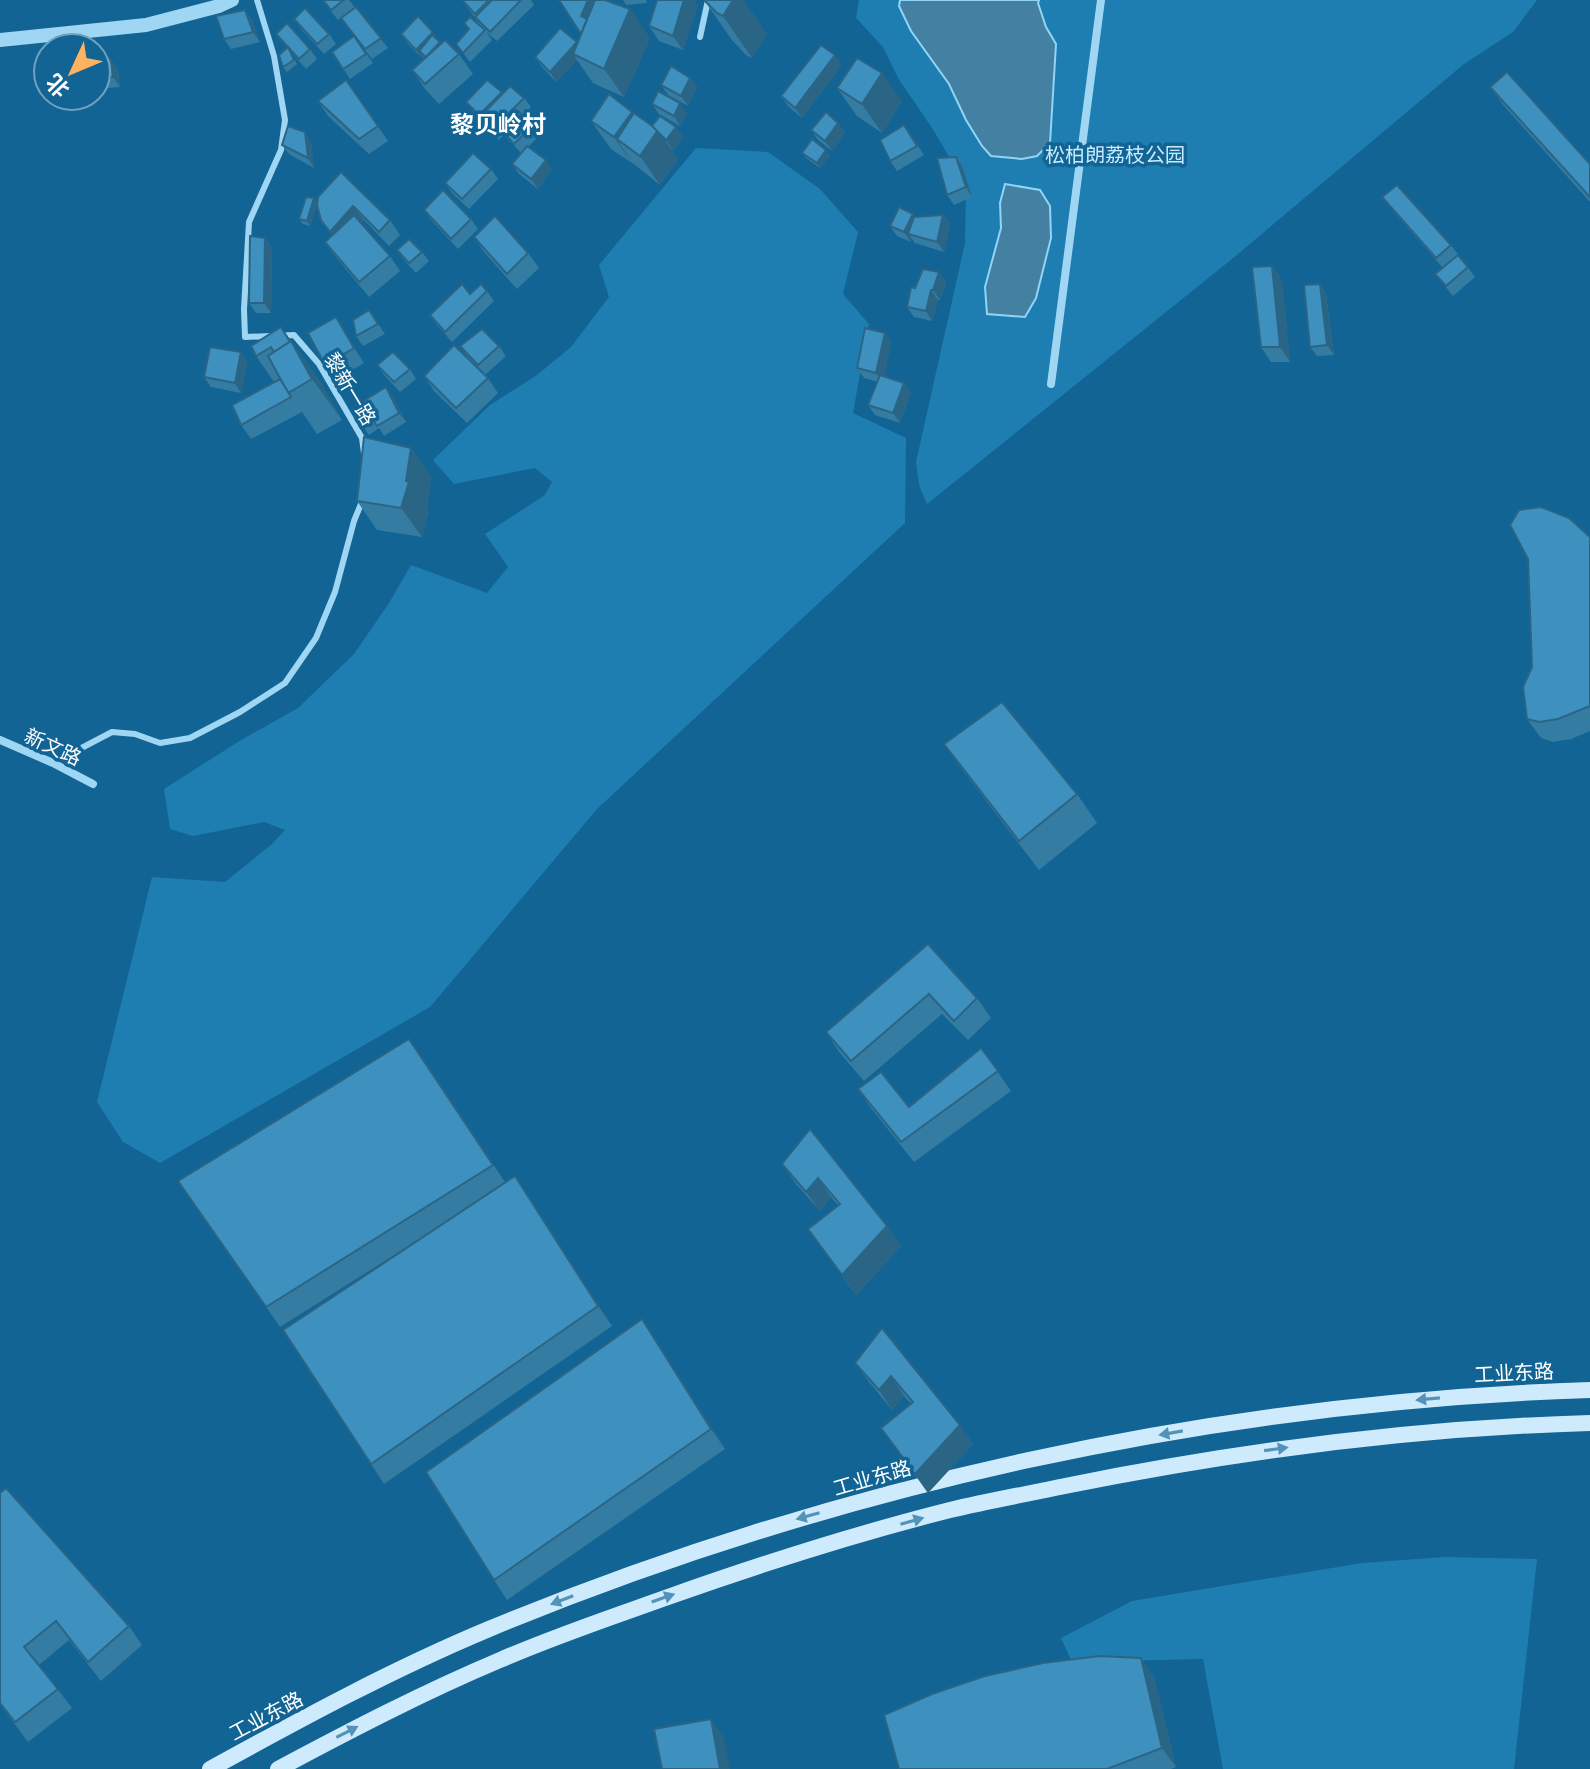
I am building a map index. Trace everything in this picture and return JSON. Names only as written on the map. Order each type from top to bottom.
[{"type":"main road","name":"工业东路","points":[[210,1769],[326,1706],[487,1629],[749,1533],[943,1478],[1218,1424],[1424,1399],[1590,1390]]},
{"type":"main road","points":[[278,1769],[461,1677],[603,1619],[759,1565],[951,1510],[1111,1477],[1341,1440],[1525,1425],[1590,1423]]},
{"type":"street","points":[[0,40],[146,25],[232,0]]},
{"type":"street","points":[[1051,384],[1101,0]]},
{"type":"street","name":"新文路","points":[[0,740],[93,784]]},
{"type":"lane","name":"黎新一路","points":[[257,0],[274,56],[285,120],[281,150],[249,222],[245,337],[294,335],[319,364],[362,438],[364,453]]},
{"type":"lane","points":[[700,37],[708,0]]},
{"type":"lane","points":[[53,763],[112,732],[135,734],[160,743],[190,738],[240,712],[285,683],[316,638],[335,592],[354,521],[364,497]]},
{"type":"green space","name":"松柏朗荔枝公园","points":[[859,0],[1537,0],[1513,32],[1464,64],[1232,259],[927,504],[919,485],[916,462],[965,243],[966,186],[898,78],[883,47],[856,18]]},
{"type":"green space","points":[[696,148],[768,152],[820,189],[858,232],[843,294],[869,324],[853,413],[906,438],[905,523],[597,809],[430,1007],[160,1163],[123,1142],[97,1102],[152,877],[225,882],[285,830],[264,822],[193,836],[170,829],[164,789],[298,708],[354,654],[411,565],[487,593],[508,567],[485,534],[545,495],[552,482],[535,468],[454,484],[433,460],[490,405],[537,375],[571,347],[609,297],[599,265]]},
{"type":"green space","points":[[1445,1557],[1537,1559],[1514,1769],[1223,1769],[1203,1659],[1072,1662],[1061,1638],[1132,1601],[1362,1563]]},
{"type":"shaded area","points":[[900,0],[1039,0],[1046,27],[1056,44],[1050,143],[1037,156],[1022,159],[991,156],[982,146],[949,84],[911,31],[899,6]]},
{"type":"shaded area","points":[[1005,184],[1040,190],[1050,206],[1051,238],[1036,298],[1025,317],[987,314],[985,287],[1001,228],[1000,203]]},
{"type":"building","points":[[323,0],[344,0],[331,10]]},
{"type":"building","points":[[464,0],[489,0],[475,14]]},
{"type":"building","points":[[492,0],[521,0],[490,32],[475,17]]},
{"type":"building","points":[[559,0],[588,0],[581,16],[587,19],[581,34]]},
{"type":"building","points":[[595,0],[605,0],[630,9],[604,69],[573,54]]},
{"type":"building","points":[[657,0],[684,0],[673,36],[649,26]]},
{"type":"building","points":[[704,0],[733,0],[723,16]]},
{"type":"building","points":[[356,7],[381,38],[365,49],[341,18]]},
{"type":"building","points":[[305,8],[329,34],[317,44],[294,19]]},
{"type":"building","points":[[245,10],[253,32],[224,39],[216,16]]},
{"type":"building","points":[[418,16],[433,32],[416,50],[401,34]]},
{"type":"building","points":[[470,17],[485,30],[463,53],[456,44],[469,29],[464,23]]},
{"type":"building","points":[[287,23],[310,49],[299,59],[276,34]]},
{"type":"building","points":[[560,28],[577,42],[550,72],[535,57]]},
{"type":"building","points":[[432,35],[440,42],[426,57],[419,51]]},
{"type":"building","points":[[354,36],[366,54],[343,69],[332,52]]},
{"type":"building","points":[[445,40],[459,54],[425,84],[412,70]]},
{"type":"building","points":[[821,45],[835,55],[795,108],[781,96]]},
{"type":"building","points":[[288,47],[294,60],[283,67],[279,55]]},
{"type":"building","points":[[857,58],[882,73],[862,104],[837,88]]},
{"type":"building","points":[[671,66],[690,78],[681,96],[661,85]]},
{"type":"building","points":[[1507,72],[1590,164],[1590,197],[1490,87]]},
{"type":"building","points":[[346,80],[378,126],[359,139],[318,101]]},
{"type":"building","points":[[487,80],[502,92],[479,115],[466,102]]},
{"type":"building","points":[[510,86],[524,98],[492,130],[479,118]]},
{"type":"building","points":[[658,91],[680,103],[674,116],[652,104]]},
{"type":"building","points":[[609,94],[632,112],[614,137],[591,121]]},
{"type":"building","points":[[517,110],[533,125],[514,144],[499,127]]},
{"type":"building","points":[[826,112],[838,123],[825,141],[811,130]]},
{"type":"building","points":[[634,113],[658,130],[640,156],[617,139]]},
{"type":"building","points":[[660,116],[676,127],[666,140],[652,126]]},
{"type":"building","points":[[904,125],[917,146],[890,161],[880,140]]},
{"type":"building","points":[[288,126],[305,132],[308,158],[282,145]]},
{"type":"building","points":[[812,139],[826,150],[817,163],[802,153]]},
{"type":"building","points":[[527,146],[546,160],[531,179],[512,164]]},
{"type":"building","points":[[473,153],[491,169],[462,199],[445,183]]},
{"type":"building","points":[[956,157],[966,187],[947,195],[937,158]]},
{"type":"building","points":[[341,172],[390,220],[379,232],[353,206],[330,232],[321,220],[318,197]]},
{"type":"building","points":[[1397,185],[1451,245],[1436,258],[1382,197]]},
{"type":"building","points":[[443,190],[471,219],[451,239],[424,210]]},
{"type":"building","points":[[306,197],[314,198],[307,221],[299,219]]},
{"type":"building","points":[[899,207],[913,214],[904,232],[890,226]]},
{"type":"building","points":[[354,215],[390,256],[359,282],[325,242]]},
{"type":"building","points":[[943,215],[937,242],[908,234],[914,217]]},
{"type":"building","points":[[495,216],[528,253],[507,274],[474,237]]},
{"type":"building","points":[[250,236],[265,238],[264,303],[249,303]]},
{"type":"building","points":[[409,239],[422,252],[409,263],[397,250]]},
{"type":"building","points":[[1458,255],[1468,267],[1446,286],[1435,274]]},
{"type":"building","points":[[1272,266],[1280,347],[1261,347],[1252,267]]},
{"type":"building","points":[[923,269],[939,272],[926,311],[907,307],[911,287],[915,288]]},
{"type":"building","points":[[462,284],[470,294],[481,284],[487,291],[445,332],[430,315]]},
{"type":"building","points":[[1320,284],[1327,345],[1310,347],[1304,285]]},
{"type":"building","points":[[369,310],[378,324],[356,336],[353,320]]},
{"type":"building","points":[[336,317],[354,348],[325,365],[308,333]]},
{"type":"building","points":[[281,327],[290,342],[274,352],[271,347],[256,356],[251,346]]},
{"type":"building","points":[[865,328],[885,333],[876,373],[857,368]]},
{"type":"building","points":[[482,329],[499,346],[478,365],[460,346]]},
{"type":"building","points":[[291,341],[312,379],[288,393],[268,356]]},
{"type":"building","points":[[454,345],[488,378],[456,408],[424,376]]},
{"type":"building","points":[[210,347],[241,352],[235,383],[204,377]]},
{"type":"building","points":[[393,352],[410,369],[394,382],[377,365]]},
{"type":"building","points":[[880,375],[904,383],[893,413],[868,405]]},
{"type":"building","points":[[280,379],[291,397],[241,425],[232,405]]},
{"type":"building","points":[[386,387],[399,413],[377,426],[372,418],[362,425],[352,408]]},
{"type":"building","points":[[364,437],[411,448],[406,481],[409,482],[401,508],[357,501]]},
{"type":"building","points":[[1541,507],[1569,518],[1590,537],[1590,706],[1558,719],[1539,722],[1527,719],[1523,687],[1532,667],[1528,559],[1510,525],[1519,510]]},
{"type":"building","points":[[1002,702],[1077,794],[1019,841],[944,744]]},
{"type":"building","points":[[928,944],[977,998],[954,1021],[929,994],[851,1061],[826,1032]]},
{"type":"building","points":[[409,1039],[493,1165],[266,1307],[178,1181]]},
{"type":"building","points":[[981,1048],[998,1071],[901,1142],[858,1089],[881,1072],[909,1107]]},
{"type":"building","points":[[810,1129],[887,1226],[842,1275],[808,1229],[840,1204],[818,1178],[806,1192],[782,1164]]},
{"type":"building","points":[[515,1176],[598,1306],[371,1464],[283,1330]]},
{"type":"building","points":[[642,1319],[711,1429],[494,1580],[426,1472]]},
{"type":"building","points":[[882,1328],[960,1425],[915,1474],[881,1428],[913,1402],[891,1376],[879,1390],[855,1363]]},
{"type":"building","points":[[6,1488],[129,1626],[88,1662],[56,1621],[24,1647],[58,1689],[15,1722],[0,1703],[0,1493]]},
{"type":"building","points":[[1099,1656],[1141,1658],[1162,1748],[1107,1769],[899,1769],[884,1715],[985,1676],[1043,1663]]},
{"type":"building","points":[[711,1719],[720,1769],[662,1769],[654,1729]]},
{"type":"district","name":"黎贝岭村","points":[[498,125]]}]
